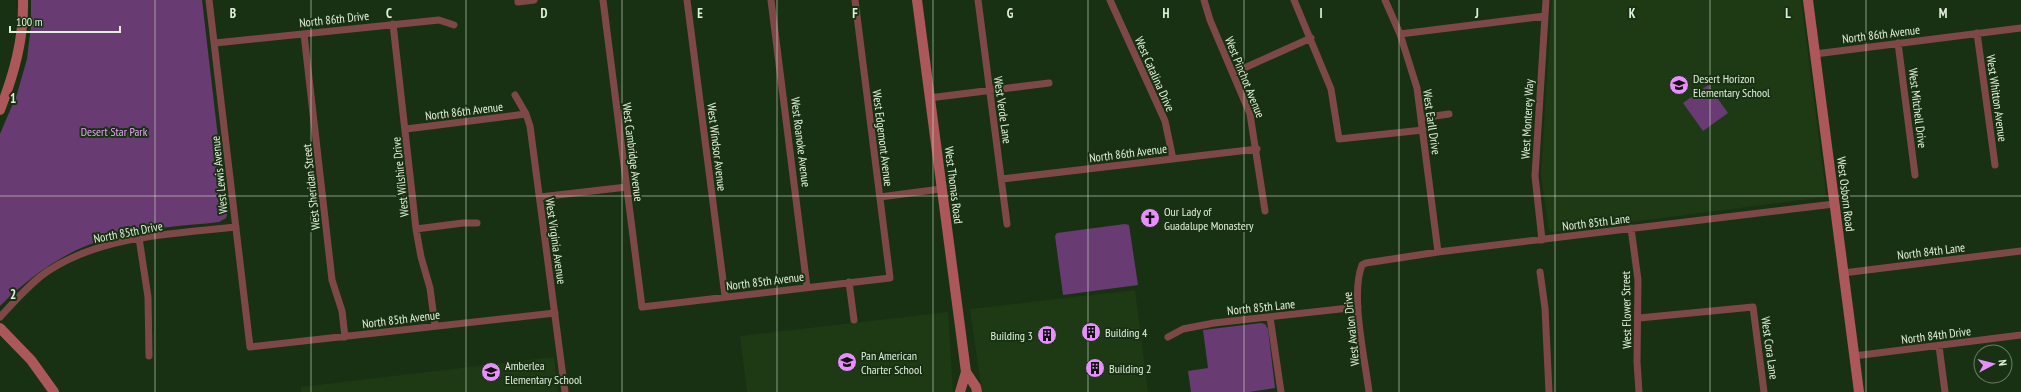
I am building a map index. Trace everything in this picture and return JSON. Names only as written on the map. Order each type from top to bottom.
[{"type":"street","points":[[0,110],[18,55],[23,0]]},
{"type":"street","name":"West Lewis Avenue","points":[[209,0],[250,347]]},
{"type":"street","points":[[518,1],[534,0]]},
{"type":"street","name":"West Cambridge Avenue","points":[[603,0],[642,307]]},
{"type":"street","name":"West Windsor Avenue","points":[[687,0],[725,296]]},
{"type":"street","name":"West Roanoke Avenue","points":[[771,0],[807,287]]},
{"type":"street","name":"West Edgemont Avenue","points":[[855,0],[890,278]]},
{"type":"street","name":"West Thomas Road","points":[[916,0],[966,372],[960,392]]},
{"type":"street","name":"West Verde Lane","points":[[978,0],[1007,224]]},
{"type":"street","name":"West Catalina Drive","points":[[1110,0],[1165,121],[1173,159]]},
{"type":"street","name":"West Pinchot Avenue","points":[[1204,0],[1210,20],[1250,114],[1257,149],[1265,211]]},
{"type":"street","points":[[1294,0],[1331,89],[1339,139],[1423,130]]},
{"type":"street","name":"West Earll Drive","points":[[1385,0],[1400,34],[1414,75],[1422,118],[1438,252]]},
{"type":"street","name":"West Monterey Way","points":[[1542,240],[1535,176],[1546,0]]},
{"type":"street","name":"West Osborn Road","points":[[1808,0],[1859,392]]},
{"type":"street","points":[[1400,34],[1545,16]]},
{"type":"street","name":"North 86th Drive","points":[[215,43],[439,20],[454,25]]},
{"type":"street","name":"West Wilshire Drive","points":[[393,24],[406,129],[416,229],[421,257],[430,288],[435,326]]},
{"type":"street","name":"North 86th Avenue","points":[[1816,54],[2021,28]]},
{"type":"street","name":"West Whitton Avenue","points":[[1977,33],[1995,165]]},
{"type":"street","name":"West Sheridan Street","points":[[304,34],[332,280],[342,311],[345,337]]},
{"type":"street","points":[[1233,73],[1311,38]]},
{"type":"street","name":"West Mitchell Drive","points":[[1898,43],[1915,175]]},
{"type":"street","points":[[929,98],[1049,83]]},
{"type":"street","name":"West Virginia Avenue","points":[[515,95],[526,114],[530,126],[565,392]]},
{"type":"street","name":"North 86th Avenue","points":[[406,129],[526,114]]},
{"type":"street","points":[[1422,118],[1449,114]]},
{"type":"street","name":"North 86th Avenue","points":[[1002,179],[1257,149]]},
{"type":"street","points":[[540,197],[627,187]]},
{"type":"street","points":[[880,197],[941,189]]},
{"type":"street","name":"North 85th Lane","points":[[1362,265],[1371,261],[1438,252],[1834,204]]},
{"type":"street","points":[[416,229],[463,223],[477,223]]},
{"type":"street","name":"North 85th Drive","points":[[0,317],[21,294],[47,272],[62,263],[104,245],[139,238],[236,227]]},
{"type":"street","name":"West Flower Street","points":[[1631,228],[1638,280],[1639,318],[1637,362],[1639,392]]},
{"type":"street","points":[[139,238],[148,297],[149,356]]},
{"type":"street","name":"North 84th Lane","points":[[1843,273],[2021,251]]},
{"type":"street","name":"West Avalon Drive","points":[[1362,265],[1358,278],[1358,307],[1369,392]]},
{"type":"street","points":[[1540,272],[1545,308],[1549,392]]},
{"type":"street","name":"North 85th Avenue","points":[[642,307],[725,296],[890,278]]},
{"type":"street","points":[[849,282],[854,320]]},
{"type":"street","name":"North 85th Lane","points":[[1168,336],[1183,329],[1358,307]]},
{"type":"street","name":"West Cora Lane","points":[[1639,318],[1753,307],[1764,392]]},
{"type":"street","name":"North 85th Avenue","points":[[250,347],[555,313]]},
{"type":"street","points":[[1270,317],[1281,392]]},
{"type":"street","points":[[0,328],[31,360],[54,392]]},
{"type":"street","name":"North 84th Drive","points":[[1854,356],[2021,335]]},
{"type":"street","points":[[1939,346],[1945,392]]},
{"type":"street","name":"West Thomas Road","points":[[966,372],[976,387],[977,392]]},
{"type":"shaded area","name":"Desert Horizon Elementary School","points":[[1552,0],[1801,0],[1826,194],[1825,197],[1553,232],[1549,231],[1541,174]]},
{"type":"shaded area","points":[[1135,290],[1148,392],[982,392],[970,309]]},
{"type":"shaded area","name":"Pan American Charter School","points":[[948,312],[953,392],[747,392],[740,336]]},
{"type":"shaded area","name":"Amberlea Elementary School","points":[[554,357],[558,392],[301,392],[301,387]]},
{"type":"green space","name":"Desert Star Park","points":[[31,0],[202,0],[227,215],[226,218],[219,222],[167,227],[129,233],[99,241],[84,247],[68,254],[39,272],[0,306],[0,134],[17,94],[27,59],[31,26]]},
{"type":"green space","points":[[1708,85],[1728,113],[1703,131],[1683,103]]},
{"type":"green space","points":[[1125,224],[1129,225],[1138,285],[1063,295],[1055,236],[1057,233]]},
{"type":"green space","points":[[1261,323],[1265,324],[1268,329],[1275,388],[1249,392],[1191,392],[1188,371],[1208,368],[1203,330]]},
{"type":"place","name":"Desert Horizon Elementary School","points":[[1679,85]]},
{"type":"place","name":"Our Lady of Guadalupe Monastery","points":[[1150,218]]},
{"type":"place","name":"Building 4","points":[[1091,332]]},
{"type":"place","name":"Building 3","points":[[1047,335]]},
{"type":"place","name":"Pan American Charter School","points":[[847,362]]},
{"type":"place","name":"Building 2","points":[[1095,368]]},
{"type":"place","name":"Amberlea Elementary School","points":[[491,372]]}]
